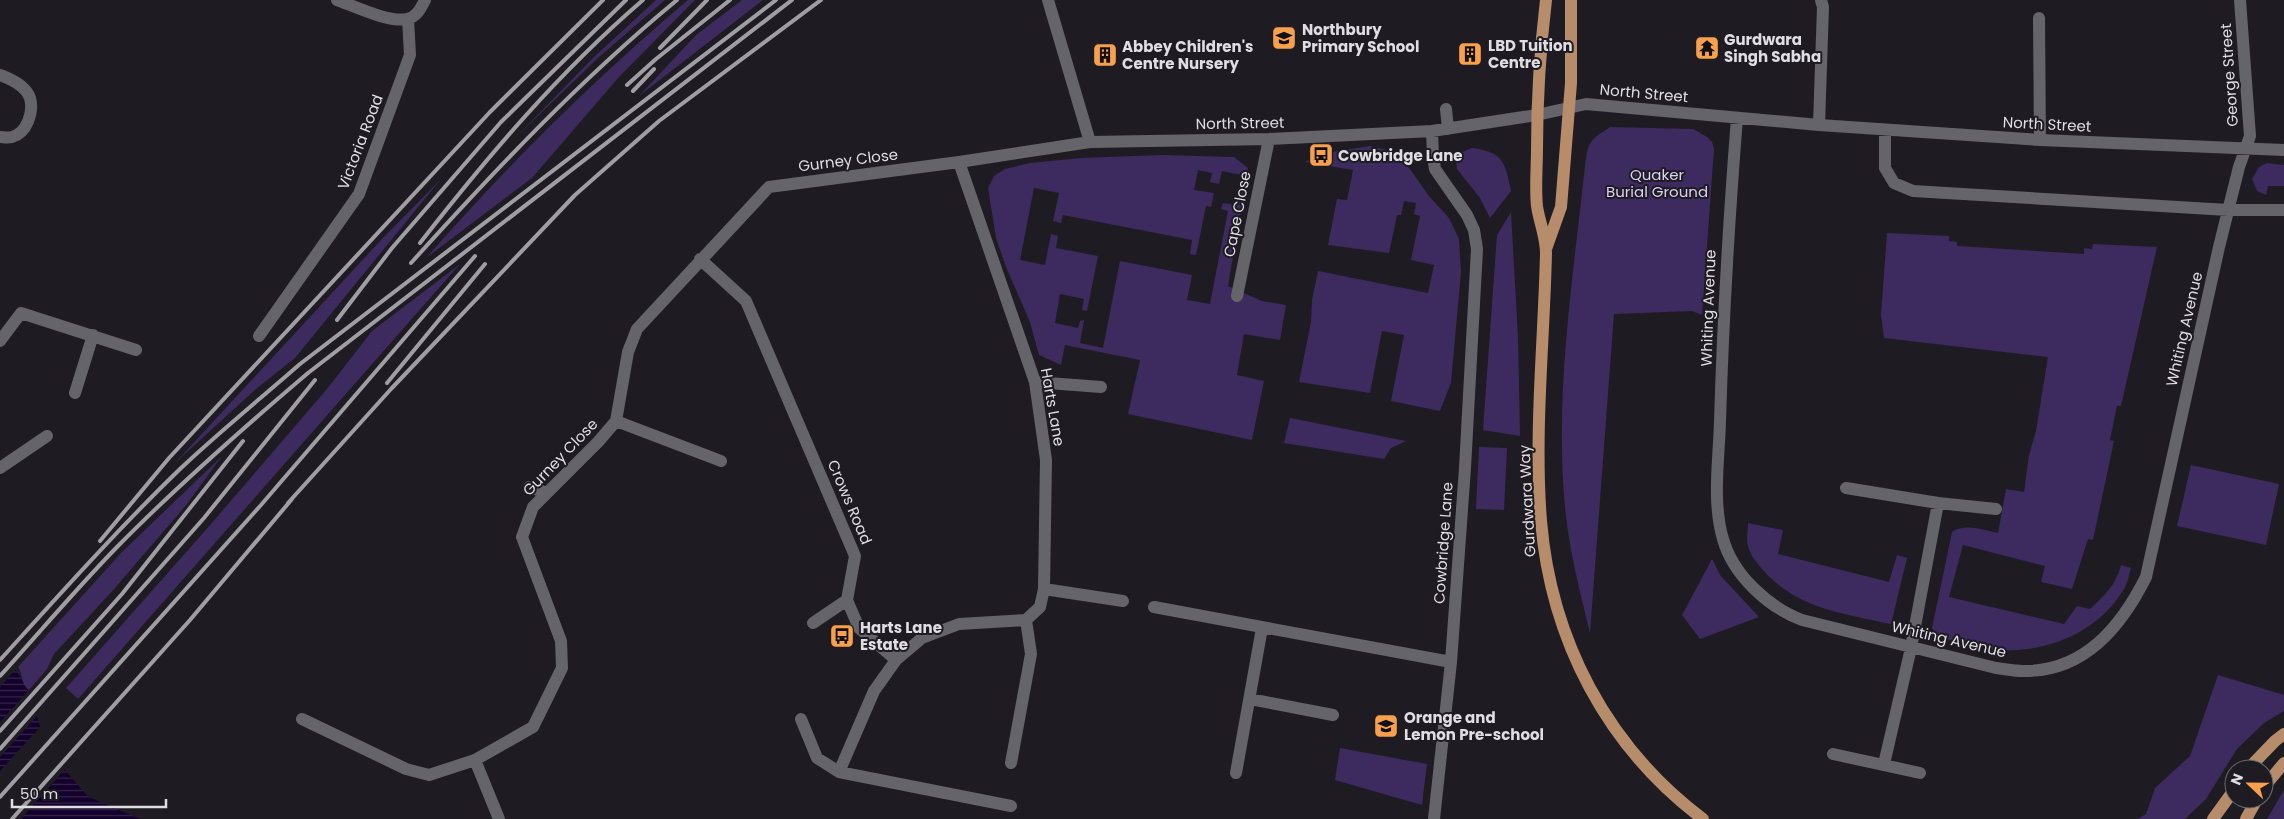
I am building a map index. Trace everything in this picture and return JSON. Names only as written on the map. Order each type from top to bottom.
[{"type":"main road","name":"Gurdwara Way","points":[[1546,0],[1538,79],[1537,115],[1537,205],[1546,249],[1539,472],[1544,546],[1555,602],[1566,635],[1582,674],[1611,724],[1645,767],[1676,797],[1704,819]]},
{"type":"main road","name":"Gurdwara Way","points":[[1546,249],[1561,208],[1569,109],[1571,4]]},
{"type":"main road","points":[[2257,759],[2275,740],[2284,734]]},
{"type":"main road","points":[[2274,775],[2284,763]]},
{"type":"main road","points":[[2213,819],[2224,804]]},
{"type":"street","points":[[337,0],[394,20],[408,19],[419,13],[426,0]]},
{"type":"street","points":[[959,162],[1090,142],[1048,0]]},
{"type":"street","name":"George Street","points":[[2240,0],[2250,136],[2246,147]]},
{"type":"street","points":[[1819,125],[1822,3]]},
{"type":"street","points":[[2039,18],[2040,140]]},
{"type":"street","name":"Victoria Road","points":[[259,336],[359,194],[410,55],[408,19]]},
{"type":"street","points":[[0,75],[21,86],[30,98],[30,115],[24,129],[12,137],[0,137]]},
{"type":"street","name":"North Street","points":[[1090,142],[1269,139],[1432,131],[1537,115],[1586,104],[1885,130],[2040,140],[2284,150]]},
{"type":"street","points":[[1446,109],[1448,129]]},
{"type":"street","name":"Whiting Avenue","points":[[1737,118],[1723,324],[1718,498],[1722,538],[1738,569],[1749,583],[1772,605],[1787,614],[1819,625],[1911,648],[2023,672],[2053,668],[2075,659],[2094,647],[2114,628],[2131,607],[2146,577],[2228,210],[2246,147]]},
{"type":"street","points":[[1885,130],[1885,168],[1894,183],[1913,191],[2228,210],[2284,210]]},
{"type":"street","name":"Cowbridge Lane","points":[[1432,131],[1433,156],[1436,169],[1467,215],[1474,230],[1477,249],[1466,468],[1451,662],[1434,819]]},
{"type":"street","name":"Cape Close","points":[[1237,296],[1269,139]]},
{"type":"street","name":"Gurney Close","points":[[302,719],[406,769],[429,775],[475,760],[532,727],[562,668],[561,641],[522,537],[533,507],[598,442],[616,421],[628,352],[637,329],[769,187],[959,162]]},
{"type":"street","name":"Harts Lane","points":[[959,162],[1035,382],[1046,460],[1044,589],[1040,607],[1026,620]]},
{"type":"street","name":"Crows Road","points":[[700,260],[746,301],[855,556],[847,600]]},
{"type":"street","points":[[0,340],[21,312],[136,350]]},
{"type":"street","points":[[75,393],[93,335]]},
{"type":"street","points":[[1035,382],[1101,387]]},
{"type":"street","points":[[616,421],[721,461]]},
{"type":"street","points":[[0,468],[47,436]]},
{"type":"street","points":[[529,487],[547,493]]},
{"type":"street","points":[[1846,488],[1938,503],[1996,509]]},
{"type":"street","points":[[1884,764],[1911,648],[1938,503]]},
{"type":"street","points":[[1044,589],[1123,602]]},
{"type":"street","points":[[813,623],[847,600],[859,628],[896,660]]},
{"type":"street","points":[[1154,607],[1451,662]]},
{"type":"street","points":[[839,772],[874,690],[896,660],[922,638],[959,624],[1026,620],[1031,654],[1011,763]]},
{"type":"street","points":[[1236,773],[1262,628]]},
{"type":"street","points":[[1250,699],[1333,715]]},
{"type":"street","points":[[801,719],[817,758],[839,772],[1011,806]]},
{"type":"street","points":[[1833,754],[1920,773]]},
{"type":"street","points":[[475,760],[499,819]]},
{"type":"green space","points":[[656,0],[665,0],[598,58],[516,137],[595,56]]},
{"type":"green space","points":[[688,0],[695,0],[618,78],[532,178],[426,258],[552,124]]},
{"type":"green space","points":[[742,0],[763,0],[639,96],[696,35]]},
{"type":"green space","name":"Quaker Burial Ground","points":[[1610,127],[1693,129],[1707,137],[1712,142],[1714,149],[1702,315],[1692,311],[1614,314],[1590,633],[1572,555],[1567,523],[1562,463],[1562,420],[1571,288],[1586,157],[1591,142]]},
{"type":"green space","points":[[1370,146],[1387,150],[1402,158],[1429,196],[1449,218],[1459,239],[1461,272],[1451,383],[1440,411],[1391,401],[1404,335],[1382,331],[1370,393],[1299,382],[1311,322],[1312,300],[1318,271],[1428,293],[1434,265],[1411,260],[1420,216],[1414,214],[1416,203],[1404,201],[1401,215],[1397,215],[1389,253],[1328,245],[1337,199],[1347,200],[1353,170],[1305,162],[1325,153]]},
{"type":"green space","points":[[1472,148],[1491,152],[1497,156],[1507,173],[1511,191],[1490,218],[1480,198],[1457,169],[1456,159],[1460,153]]},
{"type":"green space","points":[[1161,155],[1234,157],[1248,168],[1228,286],[1262,301],[1286,305],[1280,340],[1244,334],[1237,375],[1264,381],[1252,440],[1128,414],[1140,360],[1065,345],[1061,365],[1039,355],[1030,322],[1006,267],[996,238],[988,188],[994,176],[1005,169],[1030,163],[1081,158]],"holes":[[[1198,170],[1212,173],[1210,182],[1219,184],[1222,171],[1242,175],[1236,205],[1223,203],[1221,209],[1228,211],[1210,304],[1187,300],[1192,275],[1120,261],[1103,348],[1080,343],[1084,320],[1080,321],[1078,328],[1055,323],[1060,294],[1084,299],[1082,310],[1087,311],[1098,256],[1056,248],[1058,236],[1051,234],[1045,265],[1020,260],[1034,188],[1059,193],[1053,221],[1061,223],[1063,215],[1192,240],[1190,254],[1196,255],[1206,206],[1211,207],[1214,193],[1194,190]]]},
{"type":"green space","points":[[2267,163],[2284,165],[2284,186],[2268,186],[2266,195],[2257,191],[2252,179],[2259,167]]},
{"type":"green space","points":[[441,179],[295,358],[256,389],[175,463],[381,240]]},
{"type":"green space","points":[[1511,212],[1518,337],[1520,436],[1483,430],[1497,235]]},
{"type":"green space","points":[[1887,233],[1949,236],[1949,241],[1957,242],[1957,246],[2084,254],[2084,248],[2092,249],[2093,244],[2157,247],[2121,406],[2117,406],[2110,440],[2114,441],[2093,540],[2088,539],[2072,589],[2041,582],[2045,566],[1963,545],[1949,597],[2064,624],[2077,606],[2090,609],[2100,599],[2113,584],[2121,565],[2131,568],[2125,587],[2113,604],[2100,618],[2068,638],[2033,648],[1995,650],[1948,639],[1939,635],[1932,628],[1952,532],[1957,529],[1968,528],[1998,533],[2006,489],[2024,492],[2029,455],[2036,431],[2048,357],[1884,338],[1881,315]]},
{"type":"green space","points":[[460,264],[78,699],[66,688],[327,389],[372,331]]},
{"type":"green space","points":[[1290,418],[1406,441],[1391,448],[1384,459],[1284,443]]},
{"type":"green space","points":[[1479,447],[1507,448],[1504,510],[1476,509]]},
{"type":"green space","points":[[222,456],[187,504],[115,588],[54,654],[47,669],[29,690],[26,688],[18,667],[121,553]]},
{"type":"green space","points":[[2191,465],[2279,484],[2266,545],[2177,526]]},
{"type":"green space","points":[[1748,523],[1783,530],[1778,554],[1889,582],[1897,555],[1907,558],[1891,624],[1821,607],[1790,593],[1762,569],[1752,556],[1747,544]]},
{"type":"green space","points":[[1712,559],[1720,575],[1759,617],[1700,639],[1682,615]]},
{"type":"green space","points":[[2218,675],[2284,695],[2284,711],[2264,723],[2237,749],[2231,759],[2224,759],[2224,770],[2206,799],[2185,819],[2138,819],[2146,814],[2155,788],[2190,756]]},
{"type":"green space","points":[[1340,748],[1427,764],[1422,805],[1335,780]]},
{"type":"green space","points":[[2284,790],[2284,819],[2267,819]]},
{"type":"shaded area","points":[[0,653],[14,666],[30,695],[41,729],[66,771],[81,789],[89,797],[140,819],[18,819],[0,774]]},
{"type":"pier","points":[[0,650],[9,656],[18,667],[0,687]]},
{"type":"pier","points":[[30,689],[40,713],[0,757],[0,722]]},
{"type":"pier","points":[[43,724],[67,767],[21,819],[16,819],[0,779],[0,771]]},
{"type":"railway","points":[[100,541],[169,458],[490,112],[603,0]]},
{"type":"railway","points":[[337,320],[392,248],[501,122],[626,0]]},
{"type":"railway","points":[[420,243],[498,147],[553,86],[582,56],[643,0]]},
{"type":"railway","points":[[411,263],[474,194],[572,94],[641,30],[677,0]]},
{"type":"railway","points":[[660,48],[707,0]]},
{"type":"railway","points":[[627,85],[656,59],[730,0]]},
{"type":"railway","points":[[0,660],[88,563],[180,469],[300,364],[776,0]]},
{"type":"railway","points":[[0,676],[87,578],[140,524],[283,394],[792,0]]},
{"type":"railway","points":[[288,503],[391,389],[575,195],[659,121],[821,0]]},
{"type":"railway","points":[[633,91],[654,69]]},
{"type":"railway","points":[[0,797],[261,505],[475,256]]},
{"type":"railway","points":[[387,383],[485,264]]},
{"type":"railway","points":[[0,749],[204,518],[315,380]]},
{"type":"railway","points":[[0,731],[122,594],[243,441]]},
{"type":"railway","points":[[12,819],[190,620],[292,499]]},
{"type":"place","name":"Northbury Primary School","points":[[1284,38]]},
{"type":"place","name":"Gurdwara Singh Sabha","points":[[1707,48]]},
{"type":"place","name":"LBD Tuition Centre","points":[[1470,54]]},
{"type":"place","name":"Abbey Children's Centre Nursery","points":[[1105,55]]},
{"type":"place","name":"Cowbridge Lane","points":[[1321,155]]},
{"type":"place","name":"Harts Lane Estate","points":[[842,636]]},
{"type":"place","name":"Orange and Lemon Pre-school","points":[[1386,726]]}]
